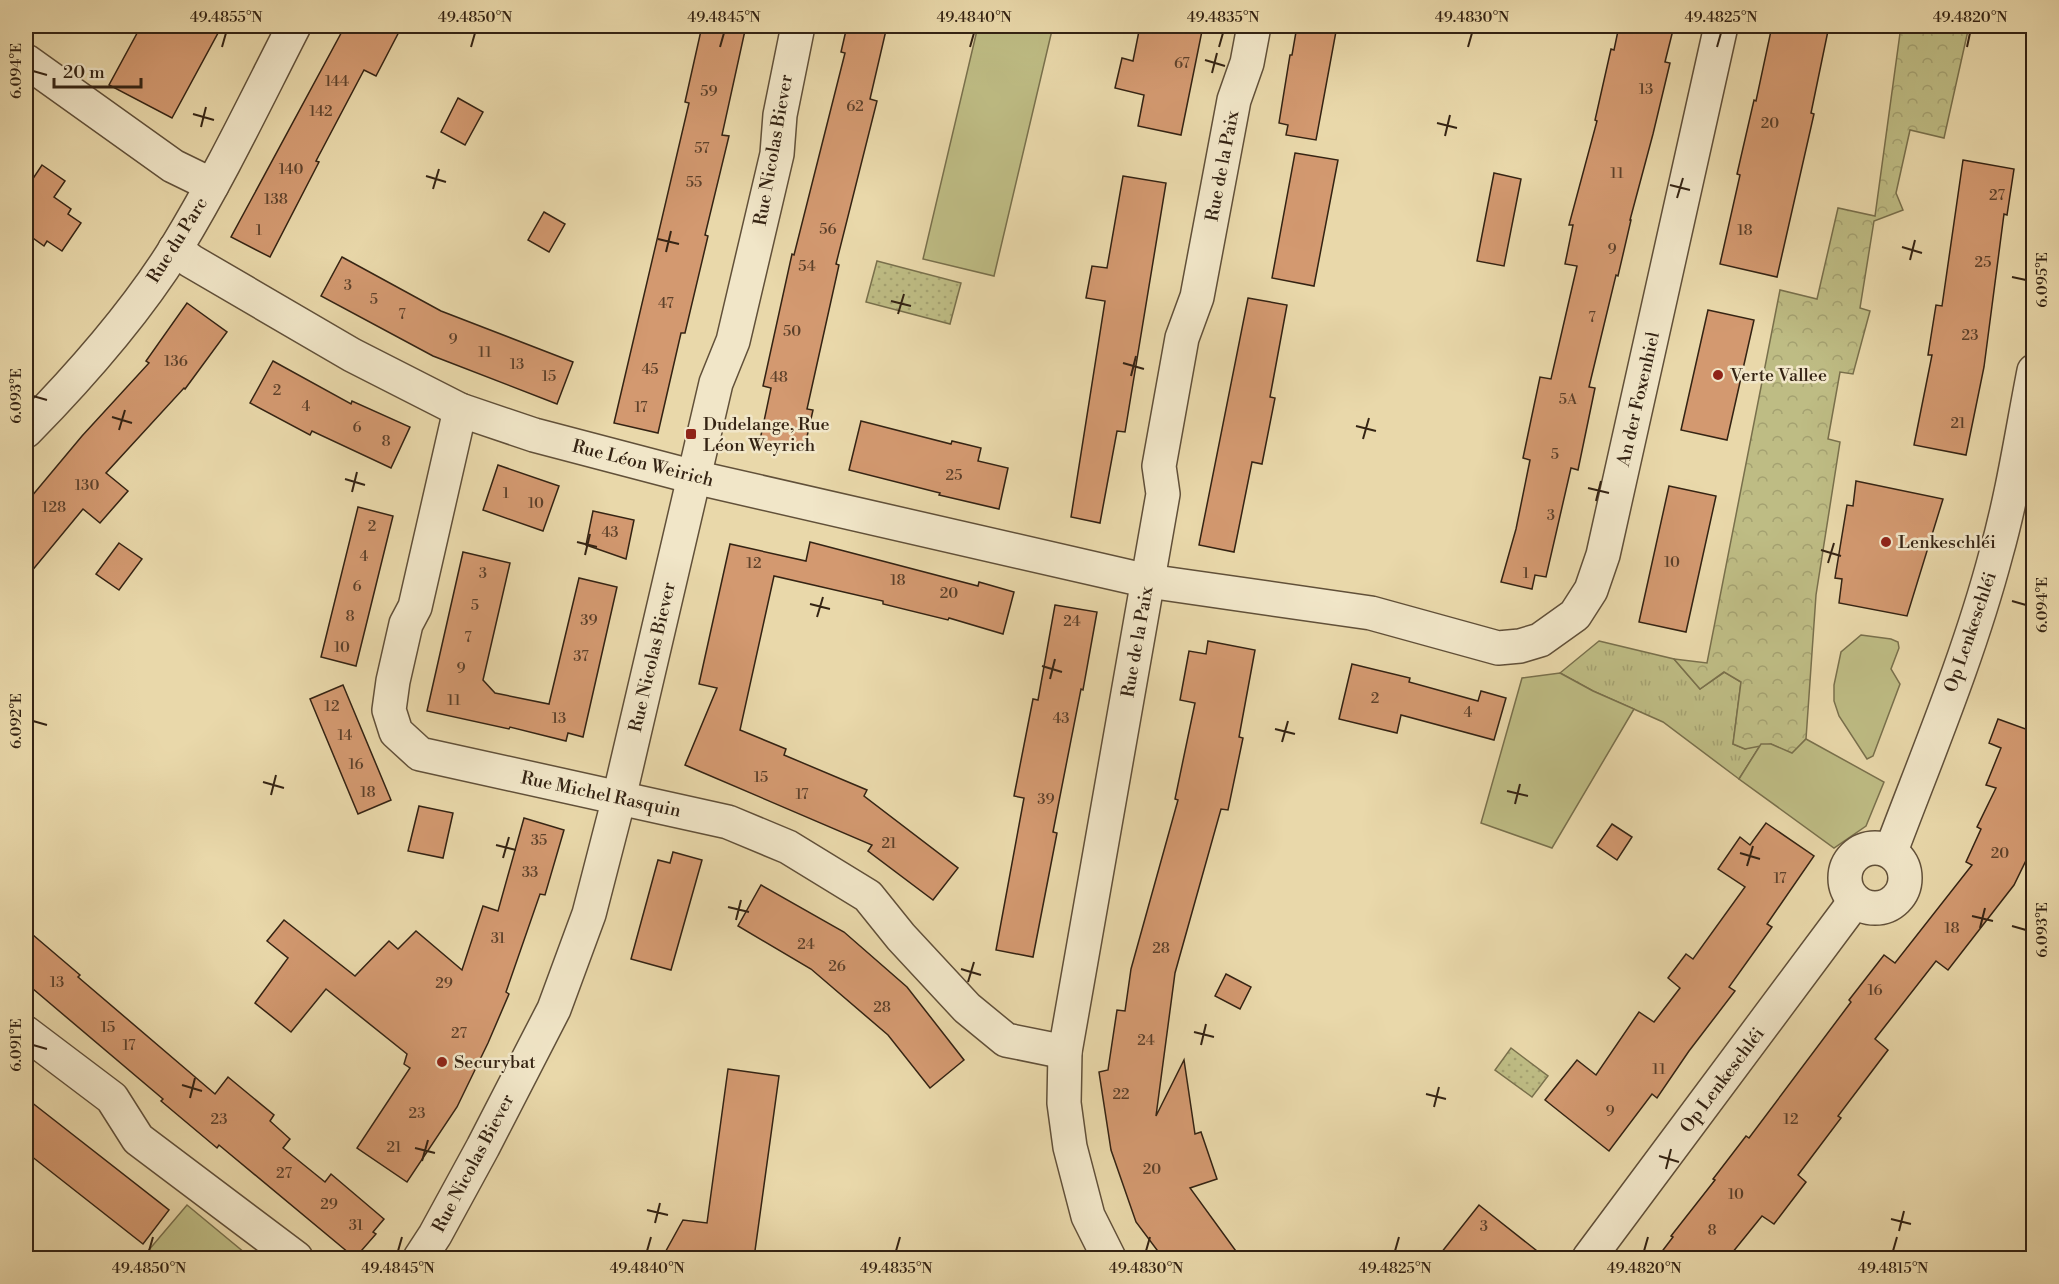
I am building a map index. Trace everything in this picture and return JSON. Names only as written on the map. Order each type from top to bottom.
[{"type":"street","name":"Rue du Parc","points":[[26,431],[119,328],[175,249],[212,185],[294,26]]},
{"type":"street","name":"Rue Nicolas Biever","points":[[420,1258],[467,1177],[554,1009],[589,914],[619,798],[716,384],[734,341],[777,154],[782,104],[798,26]]},
{"type":"street","name":"Rue de la Paix","points":[[1108,1258],[1088,1216],[1070,1147],[1064,1103],[1065,1053],[1148,581],[1162,494],[1159,466],[1182,338],[1197,297],[1234,100],[1247,63],[1254,26]]},
{"type":"street","name":"An der Foxenhiel","points":[[1148,581],[1371,614],[1498,648],[1520,646],[1540,640],[1575,615],[1591,590],[1603,555],[1721,26]]},
{"type":"street","points":[[26,61],[173,166],[212,185]]},
{"type":"street","name":"Rue Léon Weirich","points":[[175,249],[191,261],[352,355],[460,410],[534,435],[694,477],[1148,581]]},
{"type":"street","name":"Op Lenkeschléi","points":[[1891,851],[1967,647],[1996,554],[2034,371]]},
{"type":"street","name":"Rue Michel Rasquin","points":[[460,410],[415,607],[406,624],[393,681],[389,710],[396,732],[420,754],[728,822],[788,847],[868,896],[901,937],[967,1008],[1006,1040],[1065,1053]]},
{"type":"street","points":[[1874,847],[1891,851],[1904,867],[1904,887],[1900,896],[1893,903],[1884,907],[1864,906],[1855,902],[1849,894],[1844,876],[1851,858],[1865,848],[1874,847]]},
{"type":"street","name":"Op Lenkeschléi","points":[[1589,1258],[1855,902]]},
{"type":"street","points":[[26,1033],[112,1098],[138,1139],[296,1258]]},
{"type":"green space","points":[[978,26],[1053,26],[994,276],[923,259]]},
{"type":"green space","points":[[1901,26],[1969,26],[1944,138],[1910,130],[1896,193],[1903,210],[1874,221],[1860,308],[1870,311],[1853,374],[1840,372],[1828,439],[1840,442],[1816,595],[1806,739],[1792,754],[1771,744],[1745,749],[1733,744],[1741,682],[1724,672],[1700,689],[1674,659],[1707,663],[1780,290],[1817,299],[1838,208],[1875,216]]},
{"type":"green space","points":[[877,261],[961,283],[950,324],[866,302]]},
{"type":"green space","points":[[1861,635],[1891,639],[1898,642],[1899,648],[1891,669],[1900,684],[1873,756],[1867,759],[1839,716],[1834,701],[1834,685],[1841,652]]},
{"type":"green space","points":[[1599,641],[1674,659],[1700,689],[1725,672],[1741,682],[1733,744],[1745,749],[1761,744],[1739,779],[1663,722],[1593,691],[1560,673]]},
{"type":"green space","points":[[1560,673],[1634,709],[1552,848],[1481,823],[1522,678]]},
{"type":"green space","points":[[1806,739],[1884,782],[1866,826],[1834,848],[1739,779],[1761,744],[1771,744],[1792,753]]},
{"type":"green space","points":[[1511,1048],[1548,1076],[1532,1097],[1495,1070]]},
{"type":"green space","points":[[187,1205],[251,1258],[142,1258]]},
{"type":"building","points":[[141,26],[204,26],[218,33],[172,118],[109,85]]},
{"type":"building","points":[[345,26],[402,26],[376,76],[364,70],[316,161],[319,162],[270,257],[231,237]]},
{"type":"building","points":[[702,26],[746,26],[722,135],[729,136],[705,235],[708,236],[685,333],[681,333],[658,433],[614,423],[689,103],[685,102]]},
{"type":"building","points":[[847,26],[887,26],[870,99],[877,101],[836,264],[839,265],[807,409],[813,410],[804,450],[760,440],[771,388],[763,386],[792,254],[794,255],[845,53],[841,52]]},
{"type":"building","points":[[1140,26],[1203,26],[1181,135],[1138,126],[1144,95],[1115,88],[1122,58],[1133,61]]},
{"type":"building","points":[[1297,26],[1337,26],[1316,140],[1286,135],[1288,125],[1279,123]]},
{"type":"building","points":[[1619,26],[1674,26],[1665,62],[1670,63],[1589,387],[1595,388],[1578,470],[1571,468],[1546,577],[1535,575],[1532,589],[1501,582],[1516,529],[1530,460],[1523,458],[1540,377],[1551,379],[1577,266],[1565,264],[1573,225],[1569,225],[1597,121],[1595,120],[1611,49],[1614,50]]},
{"type":"building","points":[[1772,26],[1829,26],[1811,113],[1814,114],[1777,277],[1720,264],[1740,175],[1737,174]]},
{"type":"building","points":[[458,98],[483,112],[465,145],[441,132]]},
{"type":"building","points":[[1295,153],[1338,160],[1314,286],[1272,278]]},
{"type":"building","points":[[1963,160],[2014,169],[2007,215],[2004,214],[1984,367],[1966,455],[1914,445],[1932,355],[1928,355],[1936,305],[1942,306]]},
{"type":"building","points":[[42,165],[65,181],[54,197],[71,209],[68,214],[81,223],[62,251],[47,241],[44,246],[26,233],[26,189]]},
{"type":"building","points":[[1494,173],[1521,179],[1504,266],[1477,261]]},
{"type":"building","points":[[1123,176],[1166,183],[1125,432],[1117,431],[1100,523],[1071,517],[1105,301],[1086,298],[1092,266],[1107,268]]},
{"type":"building","points":[[544,212],[565,224],[549,252],[528,240]]},
{"type":"building","points":[[342,257],[441,311],[573,362],[557,404],[433,356],[321,296]]},
{"type":"building","points":[[1248,298],[1287,305],[1270,397],[1275,398],[1262,464],[1252,462],[1234,552],[1199,545]]},
{"type":"building","points":[[187,303],[227,332],[185,389],[106,473],[128,491],[100,523],[83,509],[26,578],[26,503],[82,436],[149,363],[146,361]]},
{"type":"building","name":"Verte Vallee","points":[[1708,310],[1754,320],[1727,440],[1681,430]]},
{"type":"building","points":[[273,361],[351,404],[352,401],[410,427],[391,468],[312,431],[310,435],[250,403]]},
{"type":"building","points":[[861,421],[951,444],[952,441],[981,448],[978,461],[1008,468],[999,509],[849,470]]},
{"type":"building","points":[[498,465],[559,486],[543,531],[483,510]]},
{"type":"building","name":"Lenkeschléi","points":[[1856,481],[1943,499],[1907,616],[1839,603],[1842,579],[1835,578],[1847,505],[1853,506]]},
{"type":"building","points":[[1669,486],[1716,496],[1686,632],[1639,622]]},
{"type":"building","points":[[358,507],[393,516],[356,666],[321,657]]},
{"type":"building","points":[[593,511],[634,520],[626,559],[586,545]]},
{"type":"building","points":[[810,542],[978,586],[979,582],[1014,592],[1003,634],[949,618],[948,620],[883,604],[883,601],[774,576],[740,730],[786,749],[784,755],[867,790],[864,796],[958,868],[933,900],[868,851],[872,845],[685,765],[717,688],[699,684],[730,544],[806,561]]},
{"type":"building","points":[[119,543],[142,559],[119,590],[96,574]]},
{"type":"building","points":[[463,552],[510,563],[483,680],[495,693],[549,704],[579,578],[617,587],[583,737],[568,733],[566,741],[510,727],[509,729],[427,711]]},
{"type":"building","points":[[1055,605],[1097,612],[1053,832],[1057,833],[1033,957],[996,950],[1024,798],[1014,796],[1033,699],[1038,700]]},
{"type":"building","points":[[1208,641],[1255,650],[1239,737],[1243,738],[1228,810],[1221,809],[1175,973],[1156,1116],[1184,1060],[1195,1134],[1201,1132],[1217,1179],[1190,1188],[1241,1258],[1163,1258],[1136,1222],[1111,1150],[1099,1072],[1108,1070],[1117,1010],[1125,1011],[1131,969],[1178,800],[1175,799],[1195,703],[1180,700],[1189,651],[1206,654]]},
{"type":"building","points":[[1352,664],[1410,678],[1409,682],[1478,701],[1481,691],[1506,698],[1494,740],[1401,715],[1397,733],[1339,719]]},
{"type":"building","points":[[343,685],[391,800],[358,814],[310,699]]},
{"type":"building","points":[[1998,719],[2034,732],[2034,844],[2014,885],[1948,970],[1936,961],[1875,1039],[1888,1050],[1838,1116],[1841,1118],[1798,1175],[1806,1182],[1774,1224],[1762,1216],[1728,1258],[1657,1258],[1673,1237],[1671,1236],[1715,1180],[1713,1179],[1746,1136],[1749,1138],[1884,955],[1895,963],[1972,865],[1966,862],[1981,829],[1977,827],[1996,788],[1986,785],[2001,748],[1989,743]]},
{"type":"building","points":[[419,806],[453,813],[443,858],[408,851]]},
{"type":"building","points":[[524,818],[564,830],[545,895],[540,894],[506,992],[509,994],[488,1043],[457,1107],[407,1182],[357,1148],[410,1068],[404,1064],[407,1054],[326,989],[291,1032],[255,1003],[288,958],[267,941],[284,920],[355,976],[389,941],[398,949],[416,931],[462,970],[483,906],[498,911]]},
{"type":"building","points":[[1766,823],[1814,856],[1767,924],[1772,927],[1729,987],[1735,991],[1689,1051],[1657,1098],[1652,1094],[1609,1151],[1545,1100],[1577,1060],[1596,1075],[1639,1012],[1654,1022],[1680,988],[1668,978],[1686,954],[1693,959],[1745,887],[1718,869],[1740,837],[1750,845]]},
{"type":"building","points":[[1612,824],[1632,837],[1617,860],[1597,846]]},
{"type":"building","points":[[673,852],[702,860],[671,970],[631,959],[658,860],[670,863]]},
{"type":"building","points":[[761,885],[844,932],[907,987],[964,1060],[930,1088],[888,1035],[811,969],[738,926]]},
{"type":"building","points":[[26,929],[80,975],[78,977],[215,1094],[228,1077],[274,1115],[270,1121],[290,1139],[283,1148],[325,1182],[331,1174],[384,1219],[373,1232],[376,1234],[355,1258],[219,1145],[217,1148],[26,983]]},
{"type":"building","points":[[1226,974],[1251,987],[1240,1009],[1215,996]]},
{"type":"building","points":[[728,1069],[779,1076],[754,1258],[662,1258],[683,1220],[707,1223]]},
{"type":"building","points":[[26,1098],[169,1210],[143,1244],[26,1152]]},
{"type":"building","points":[[1479,1205],[1546,1258],[1437,1258]]},
{"type":"place","name":"Verte Vallee","points":[[1718,375]]},
{"type":"place","name":"Dudelange, Rue Léon Weyrich","points":[[691,434]]},
{"type":"place","name":"Lenkeschléi","points":[[1886,542]]},
{"type":"place","name":"Securybat","points":[[442,1062]]}]
